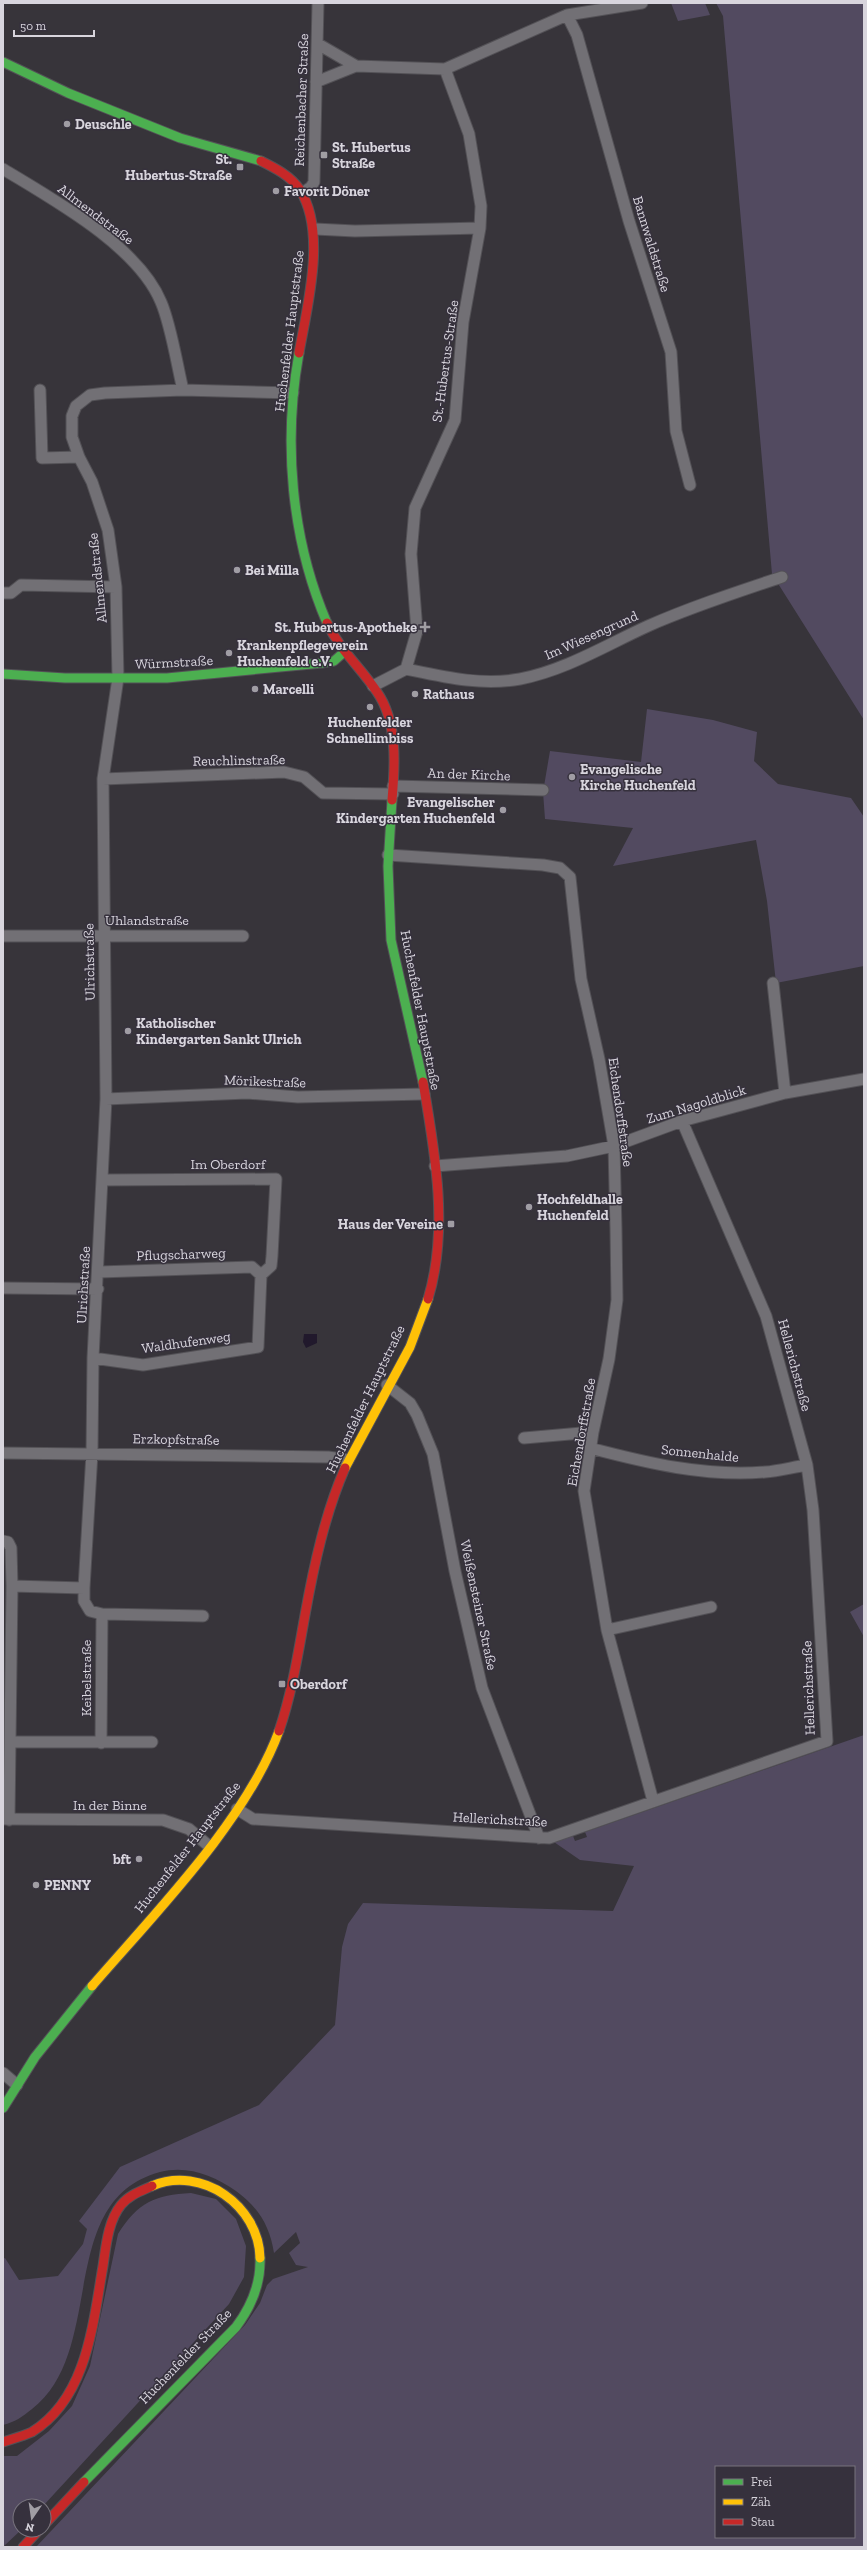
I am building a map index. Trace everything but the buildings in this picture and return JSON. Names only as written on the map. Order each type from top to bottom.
[{"type":"main road","name":"Huchenfelder Hauptstraße","points":[[3,62],[59,88],[190,142],[268,163],[285,174],[303,193],[310,209],[315,229],[314,254],[293,393],[291,480],[306,552],[327,622],[343,653],[373,686],[387,711],[393,751],[393,790],[388,855],[389,923],[396,971],[422,1075],[435,1166],[440,1219],[438,1251],[430,1295],[404,1359],[387,1385],[348,1460],[329,1509],[313,1575],[288,1705],[276,1743],[256,1780],[209,1846],[32,2061],[17,2085]]},
{"type":"main road","name":"Würmstraße","points":[[3,674],[118,678],[212,674],[322,663],[334,661],[343,653]]},
{"type":"main road","points":[[3,2108],[17,2085]]},
{"type":"main road","name":"Huchenfelder Straße","points":[[3,2442],[23,2438],[54,2416],[80,2374],[92,2330],[109,2233],[125,2201],[157,2183],[176,2180],[197,2182],[215,2189],[229,2197],[248,2216],[259,2244],[262,2268],[250,2308],[236,2326],[157,2405],[52,2517]]},
{"type":"main road","points":[[23,2547],[31,2538]]},
{"type":"street","name":"Reichenbacher Straße","points":[[303,193],[311,187],[314,182],[318,3]]},
{"type":"street","points":[[316,82],[356,66],[444,69],[567,15],[642,3]]},
{"type":"street","name":"Bannwaldstraße","points":[[567,15],[577,35],[629,221],[671,352],[676,431],[690,485]]},
{"type":"street","points":[[318,44],[356,66]]},
{"type":"street","name":"St.-Hubertus-Straße","points":[[406,669],[417,631],[411,554],[415,508],[455,420],[464,322],[480,228],[480,206],[469,134],[444,69]]},
{"type":"street","name":"Allmendstraße","points":[[3,169],[114,243],[141,269],[161,302],[183,390]]},
{"type":"street","points":[[315,229],[354,231],[480,228]]},
{"type":"street","points":[[40,390],[42,458],[79,457]]},
{"type":"street","name":"Allmendstraße","points":[[118,678],[116,587],[108,530],[92,482],[79,457],[72,437],[72,416],[76,406],[90,395],[183,390],[293,393]]},
{"type":"street","name":"Im Wiesengrund","points":[[406,669],[469,682],[518,679],[544,673],[575,661],[649,626],[782,577]]},
{"type":"street","points":[[3,593],[11,593],[21,585],[116,587]]},
{"type":"street","points":[[373,686],[406,669]]},
{"type":"street","name":"Ulrichstraße","points":[[84,1588],[92,1453],[93,1358],[99,1272],[106,1099],[103,935],[103,779],[118,678]]},
{"type":"street","name":"Reuchlinstraße","points":[[103,779],[284,772],[304,777],[323,793],[393,790]]},
{"type":"street","name":"An der Kirche","points":[[393,790],[543,790]]},
{"type":"street","name":"Eichendorffstraße","points":[[388,855],[542,865],[560,868],[570,876],[581,979],[600,1059],[614,1146],[617,1300],[610,1359],[593,1432],[584,1491],[607,1630],[653,1802]]},
{"type":"street","name":"Uhlandstraße","points":[[3,936],[243,936]]},
{"type":"street","points":[[773,983],[785,1093]]},
{"type":"street","name":"Zum Nagoldblick","points":[[435,1166],[567,1156],[614,1146],[682,1121],[785,1093],[864,1079]]},
{"type":"street","name":"Mörikestraße","points":[[106,1099],[248,1093],[298,1097],[424,1094]]},
{"type":"street","name":"Hellerichstraße","points":[[237,1808],[253,1819],[549,1838],[827,1741],[813,1510],[807,1465],[766,1316],[682,1121]]},
{"type":"street","name":"Im Oberdorf","points":[[103,1180],[276,1179],[271,1266],[261,1275]]},
{"type":"street","name":"Pflugscharweg","points":[[99,1272],[252,1267],[261,1275]]},
{"type":"street","name":"Waldhufenweg","points":[[93,1358],[142,1365],[258,1347],[261,1275]]},
{"type":"street","points":[[3,1288],[98,1289]]},
{"type":"street","name":"Weißensteiner Straße","points":[[387,1385],[410,1403],[417,1415],[433,1454],[455,1571],[482,1688],[539,1838]]},
{"type":"street","points":[[524,1438],[593,1432]]},
{"type":"street","name":"Sonnenhalde","points":[[590,1448],[655,1463],[712,1471],[766,1472],[807,1465]]},
{"type":"street","name":"Erzkopfstraße","points":[[3,1453],[328,1457],[348,1460]]},
{"type":"street","points":[[3,1541],[8,1542],[11,1548],[12,1586],[6,1819]]},
{"type":"street","points":[[12,1586],[84,1588],[84,1601],[90,1611],[102,1614],[202,1616]]},
{"type":"street","points":[[607,1630],[711,1607]]},
{"type":"street","name":"Keibelstraße","points":[[101,1743],[102,1614]]},
{"type":"street","points":[[8,1736],[101,1743],[152,1742]]},
{"type":"street","name":"In der Binne","points":[[6,1819],[163,1820],[189,1829],[209,1846]]},
{"type":"street","points":[[3,2073],[17,2085]]},
{"type":"shaded area","points":[[671,3],[705,3],[710,15],[678,21]]},
{"type":"shaded area","points":[[716,3],[864,3],[864,720],[772,574],[723,16]]},
{"type":"shaded area","points":[[647,709],[713,720],[757,732],[754,761],[778,784],[851,798],[864,817],[864,966],[776,983],[767,901],[756,840],[613,866],[633,828],[545,819],[543,792],[550,751],[641,762]]},
{"type":"shaded area","points":[[304,1334],[317,1334],[317,1343],[306,1348],[303,1342]]},
{"type":"shaded area","points":[[864,1604],[864,1637],[850,1612]]},
{"type":"shaded area","points":[[864,1735],[864,2547],[36,2547],[44,2538],[52,2538],[52,2530],[245,2325],[260,2303],[267,2285],[273,2279],[308,2267],[296,2265],[289,2253],[300,2243],[296,2232],[274,2253],[266,2226],[257,2211],[236,2191],[209,2176],[190,2171],[170,2170],[160,2172],[127,2188],[106,2213],[93,2244],[69,2351],[55,2383],[32,2409],[18,2419],[3,2425],[3,2259],[5,2258],[19,2280],[58,2276],[83,2244],[87,2229],[79,2221],[120,2167],[259,2105],[335,2025],[342,1947],[348,1924],[363,1903],[613,1911],[634,1866],[580,1860],[554,1842],[573,1836],[575,1841],[587,1837],[585,1832]]},
{"type":"shaded area","points":[[191,2193],[216,2199],[236,2219],[246,2246],[244,2277],[229,2304],[50,2498],[12,2498],[13,2538],[3,2547],[3,2456],[17,2456],[49,2431],[72,2406],[90,2366],[118,2234],[125,2223],[140,2207],[157,2198]]},
{"type":"traffic: fast","points":[[3,62],[68,93],[180,138],[261,161]]},
{"type":"traffic: fast","points":[[299,353],[294,387],[292,421],[291,455],[294,490],[298,524],[305,558],[327,623]]},
{"type":"traffic: fast","points":[[3,674],[65,678],[167,678],[322,663],[334,661],[343,653]]},
{"type":"traffic: fast","points":[[392,800],[388,866],[391,940],[423,1082]]},
{"type":"traffic: fast","points":[[3,2108],[35,2057],[92,1986]]},
{"type":"traffic: fast","points":[[84,2482],[236,2327],[254,2295],[259,2277],[260,2258]]},
{"type":"traffic: slow","points":[[345,1468],[410,1347],[428,1299]]},
{"type":"traffic: slow","points":[[92,1986],[170,1897],[222,1832],[245,1799],[264,1765],[279,1731]]},
{"type":"traffic: slow","points":[[152,2186],[171,2181],[190,2181],[208,2186],[224,2195],[239,2207],[250,2222],[257,2239],[260,2258]]},
{"type":"traffic: jam","points":[[261,161],[282,173],[300,190],[308,207],[312,227],[314,248],[313,270],[299,353]]},
{"type":"traffic: jam","points":[[327,623],[338,642],[377,692],[389,717],[394,744],[392,800]]},
{"type":"traffic: jam","points":[[423,1082],[432,1136],[438,1191],[439,1218],[438,1246],[428,1299]]},
{"type":"traffic: jam","points":[[279,1731],[291,1688],[312,1577],[321,1540],[332,1503],[345,1468]]},
{"type":"traffic: jam","points":[[3,2442],[32,2432],[50,2417],[65,2400],[76,2380],[91,2335],[110,2226],[113,2218],[121,2205],[128,2199],[152,2186]]},
{"type":"traffic: jam","points":[[52,2516],[84,2482]]},
{"type":"traffic: jam","points":[[23,2547],[31,2538]]},
{"type":"place","name":"Deuschle","points":[[67,124]]},
{"type":"place","name":"St. Hubertus Straße","points":[[324,155]]},
{"type":"place","name":"St. Hubertus-Straße","points":[[240,167]]},
{"type":"place","name":"Favorit Döner","points":[[276,191]]},
{"type":"place","name":"Bei Milla","points":[[237,570]]},
{"type":"place","name":"St. Hubertus-Apotheke","points":[[425,627]]},
{"type":"place","name":"Krankenpflegeverein Huchenfeld e.V.","points":[[229,653]]},
{"type":"place","name":"Marcelli","points":[[255,689]]},
{"type":"place","name":"Rathaus","points":[[415,694]]},
{"type":"place","name":"Huchenfelder Schnellimbiss","points":[[370,707]]},
{"type":"place","name":"Evangelische Kirche Huchenfeld","points":[[572,777]]},
{"type":"place","name":"Evangelischer Kindergarten Huchenfeld","points":[[503,810]]},
{"type":"place","name":"Katholischer Kindergarten Sankt Ulrich","points":[[128,1031]]},
{"type":"place","name":"Hochfeldhalle Huchenfeld","points":[[529,1207]]},
{"type":"place","name":"Haus der Vereine","points":[[451,1224]]},
{"type":"place","name":"Oberdorf","points":[[282,1684]]},
{"type":"place","name":"bft","points":[[139,1859]]},
{"type":"place","name":"PENNY","points":[[36,1885]]}]
